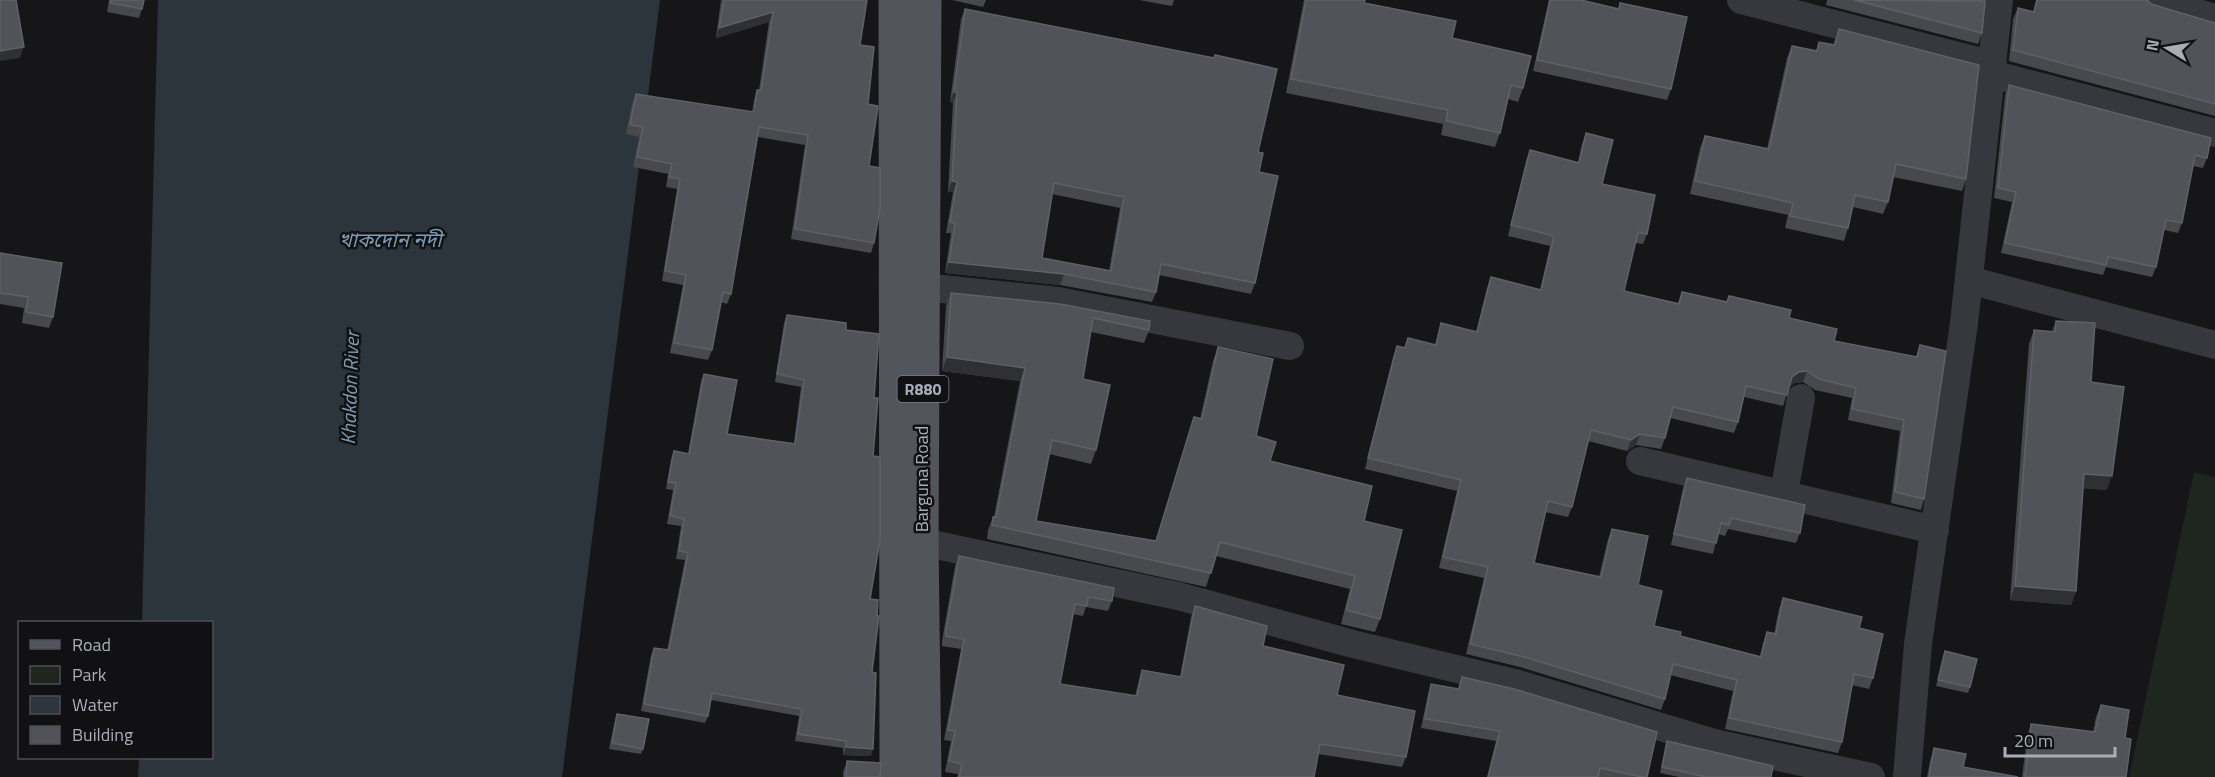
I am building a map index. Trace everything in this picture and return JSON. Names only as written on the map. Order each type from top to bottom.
[{"type":"main road","name":"Barguna Road","points":[[895,0],[896,777]]},
{"type":"main road","name":"Barguna Road","points":[[925,0],[922,542],[925,777]]},
{"type":"street","points":[[1741,0],[2215,133]]},
{"type":"street","points":[[1907,777],[1918,644],[1969,280],[1999,0]]},
{"type":"street","points":[[2152,0],[2215,18]]},
{"type":"street","points":[[1969,280],[2215,345]]},
{"type":"street","points":[[923,287],[1058,302],[1290,346]]},
{"type":"street","points":[[1784,493],[1801,398]]},
{"type":"street","points":[[1640,461],[1935,530]]},
{"type":"street","points":[[922,542],[1178,596],[1353,644],[1515,683],[1714,743],[1856,775]]},
{"type":"green space","points":[[2194,472],[2215,477],[2215,777],[2129,777]]},
{"type":"water","name":"খাকদোন নদী","points":[[158,0],[660,0],[562,777],[138,777],[139,759],[213,759],[213,621],[142,621]]},
{"type":"building","points":[[0,0],[16,0],[24,47],[0,51]]},
{"type":"building","points":[[111,0],[144,0],[142,9],[110,3]]},
{"type":"building","points":[[724,0],[867,0],[860,45],[874,47],[868,104],[878,106],[869,166],[880,168],[880,208],[874,243],[795,229],[808,135],[759,127],[731,294],[723,292],[712,350],[674,343],[686,275],[665,271],[680,179],[669,177],[672,164],[637,157],[643,127],[630,125],[636,94],[754,112],[757,90],[761,90],[773,12],[719,28]]},
{"type":"building","points":[[1306,0],[1365,0],[1364,3],[1456,21],[1452,38],[1531,56],[1523,88],[1511,85],[1500,133],[1446,121],[1448,110],[1291,79]]},
{"type":"building","points":[[1550,0],[1581,0],[1619,9],[1620,3],[1687,17],[1671,89],[1537,60]]},
{"type":"building","points":[[1854,0],[1985,1],[1982,33]]},
{"type":"building","points":[[2037,0],[2147,0],[2151,4],[2215,23],[2215,104],[2013,50],[2018,8],[2034,12]]},
{"type":"building","points":[[965,9],[1214,58],[1215,55],[1277,69],[1258,152],[1263,153],[1259,172],[1278,176],[1255,283],[1161,264],[1156,292],[1064,274],[949,262],[955,223],[950,222],[957,182],[952,181],[957,92],[954,92]],"holes":[[[1054,183],[1124,197],[1111,271],[1042,258]]]},
{"type":"building","points":[[1839,29],[1979,65],[1966,179],[1896,164],[1888,202],[1855,195],[1848,228],[1790,216],[1793,203],[1695,181],[1705,136],[1769,149],[1792,46],[1817,51],[1819,42],[1835,45]]},
{"type":"building","points":[[2009,85],[2211,138],[2207,158],[2195,155],[2182,223],[2166,220],[2156,267],[2108,257],[2106,265],[2005,243],[2016,192],[1998,188]]},
{"type":"building","points":[[1586,133],[1613,140],[1602,184],[1655,195],[1647,234],[1638,232],[1624,291],[1679,304],[1682,292],[1727,302],[1729,296],[1791,310],[1789,318],[1837,329],[1834,341],[1917,357],[1920,345],[1946,351],[1924,499],[1895,492],[1904,420],[1852,409],[1856,388],[1819,379],[1807,371],[1799,372],[1792,377],[1787,395],[1746,386],[1738,422],[1673,407],[1665,438],[1640,434],[1631,440],[1591,430],[1572,507],[1548,501],[1534,563],[1601,577],[1612,529],[1648,536],[1638,585],[1662,591],[1654,626],[1681,632],[1680,636],[1761,657],[1767,632],[1776,634],[1783,598],[1862,617],[1859,628],[1883,634],[1873,678],[1854,674],[1842,742],[1729,718],[1737,680],[1673,664],[1665,699],[1524,657],[1470,644],[1488,567],[1443,557],[1461,480],[1368,458],[1397,346],[1405,348],[1408,338],[1436,345],[1441,323],[1477,332],[1491,277],[1541,290],[1554,236],[1511,225],[1530,150],[1579,163]]},
{"type":"building","points":[[0,253],[62,263],[53,317],[26,312],[28,297],[0,293]]},
{"type":"building","points":[[951,293],[1060,304],[1150,321],[1149,330],[1093,318],[1083,379],[1110,385],[1096,450],[1052,440],[1036,521],[1156,541],[1194,417],[1202,419],[1218,347],[1273,359],[1256,436],[1276,442],[1270,461],[1372,486],[1364,521],[1402,530],[1380,619],[1346,610],[1355,576],[1220,542],[1211,573],[992,525],[993,517],[996,517],[1025,368],[947,357]]},
{"type":"building","points":[[787,315],[846,323],[846,330],[879,334],[874,398],[878,398],[873,456],[880,457],[880,540],[870,599],[878,600],[877,616],[879,616],[872,672],[876,673],[873,749],[846,747],[846,741],[798,734],[802,709],[712,693],[708,716],[644,704],[654,648],[669,650],[688,553],[679,551],[684,519],[670,516],[676,483],[668,482],[674,451],[689,454],[704,374],[737,380],[727,434],[795,444],[804,380],[777,374]]},
{"type":"building","points":[[2056,321],[2095,323],[2091,382],[2124,387],[2112,476],[2084,474],[2076,591],[2015,586],[2034,330],[2055,332]]},
{"type":"building","points":[[1687,478],[1805,505],[1800,533],[1731,518],[1729,525],[1721,523],[1716,543],[1674,534]]},
{"type":"building","points":[[959,556],[1114,588],[1112,601],[1088,597],[1087,606],[1075,604],[1060,684],[1137,696],[1142,670],[1181,677],[1195,606],[1267,626],[1263,646],[1344,665],[1337,695],[1415,711],[1406,757],[1320,744],[1314,777],[959,777],[962,764],[949,761],[955,731],[948,730],[964,639],[946,636],[946,630]]},
{"type":"building","points":[[1945,651],[1977,659],[1970,687],[1938,680]]},
{"type":"building","points":[[1462,677],[1514,689],[1657,732],[1647,777],[1600,768],[1598,777],[1488,777],[1500,731],[1425,719],[1431,684],[1459,689]]},
{"type":"building","points":[[2101,705],[2129,710],[2125,738],[2131,739],[2126,777],[2025,777],[2031,724],[2095,732]]},
{"type":"building","points":[[617,714],[649,719],[643,749],[612,743]]},
{"type":"building","points":[[1667,741],[1773,766],[1771,777],[1706,777],[1662,767]]},
{"type":"building","points":[[1934,748],[1966,754],[1963,767],[2018,777],[1929,777]]},
{"type":"building","points":[[847,761],[881,763],[880,777],[846,777]]},
{"type":"water label","name":"Khakdon River","points":[[350,388]]}]
